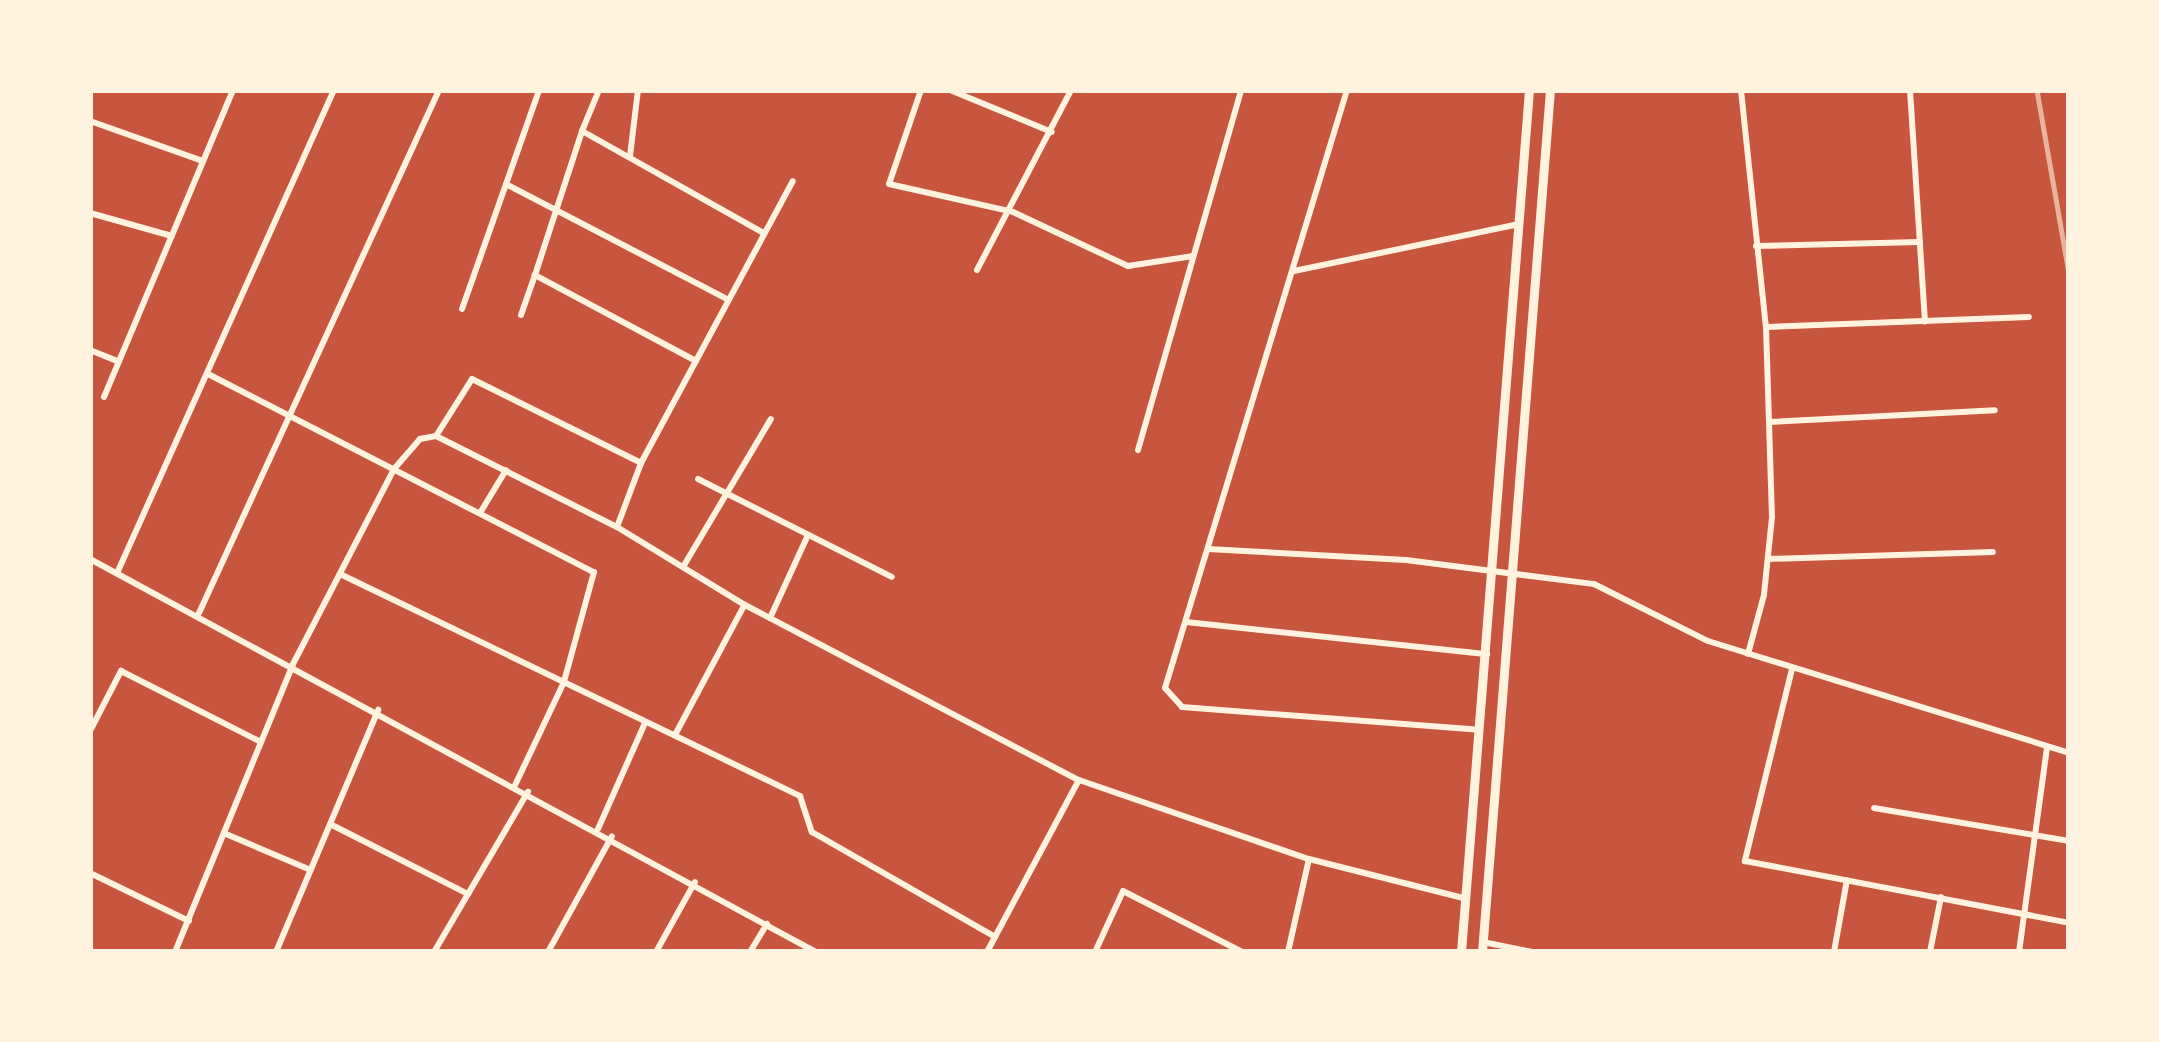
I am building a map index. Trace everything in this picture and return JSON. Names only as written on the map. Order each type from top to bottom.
[{"type":"main road","points":[[1461,952],[1529,90]]},
{"type":"main road","points":[[1482,947],[1550,90]]},
{"type":"street","points":[[104,397],[233,90]]},
{"type":"street","points":[[118,571],[334,90]]},
{"type":"street","points":[[199,613],[439,90]]},
{"type":"street","points":[[462,309],[539,90]]},
{"type":"street","points":[[521,315],[599,90]]},
{"type":"street","points":[[630,156],[638,90]]},
{"type":"street","points":[[921,90],[889,184],[1013,212],[1128,266],[1193,256]]},
{"type":"street","points":[[950,90],[1053,132]]},
{"type":"street","points":[[977,270],[1013,212],[1071,90]]},
{"type":"street","points":[[1138,450],[1241,90]]},
{"type":"street","points":[[1347,90],[1165,688],[1182,707],[1481,730]]},
{"type":"street","points":[[1742,90],[1766,327],[1769,422],[1768,559],[1748,654]]},
{"type":"street","points":[[1910,90],[1925,322]]},
{"type":"street","points":[[90,121],[203,160]]},
{"type":"street","points":[[582,130],[764,233]]},
{"type":"street","points":[[617,526],[641,463],[793,181]]},
{"type":"street","points":[[506,184],[558,204],[729,300]]},
{"type":"street","points":[[90,212],[172,236]]},
{"type":"street","points":[[1294,272],[1522,224]]},
{"type":"street","points":[[1756,246],[1920,242]]},
{"type":"street","points":[[535,275],[696,362]]},
{"type":"street","points":[[1766,327],[2029,317]]},
{"type":"street","points":[[90,350],[119,362]]},
{"type":"street","points":[[208,374],[593,572],[564,682],[515,785]]},
{"type":"street","points":[[436,436],[472,379],[641,463]]},
{"type":"street","points":[[1769,422],[1995,410]]},
{"type":"street","points":[[682,567],[771,419]]},
{"type":"street","points":[[175,952],[293,664],[394,469],[420,439],[436,436],[617,526],[745,605],[1079,780],[1309,859],[1467,899]]},
{"type":"street","points":[[480,514],[506,470]]},
{"type":"street","points":[[698,479],[892,577]]},
{"type":"street","points":[[770,618],[808,535]]},
{"type":"street","points":[[1208,550],[1493,569],[1594,584],[1748,654],[2069,753]]},
{"type":"street","points":[[1768,559],[1993,552]]},
{"type":"street","points":[[90,560],[199,613],[816,952]]},
{"type":"street","points":[[340,574],[800,796],[812,832],[995,937]]},
{"type":"street","points":[[674,735],[745,605]]},
{"type":"street","points":[[1186,622],[1487,654]]},
{"type":"street","points":[[1792,669],[1745,861],[2069,923]]},
{"type":"street","points":[[90,731],[121,671],[262,742]]},
{"type":"street","points":[[276,952],[378,710]]},
{"type":"street","points":[[598,829],[646,721]]},
{"type":"street","points":[[2018,952],[2048,747]]},
{"type":"street","points":[[988,952],[1079,780]]},
{"type":"street","points":[[434,952],[528,792]]},
{"type":"street","points":[[1874,808],[2069,841]]},
{"type":"street","points":[[330,824],[468,894]]},
{"type":"street","points":[[224,833],[311,870]]},
{"type":"street","points":[[548,952],[612,836]]},
{"type":"street","points":[[1288,952],[1309,859]]},
{"type":"street","points":[[90,888],[93,874],[190,921]]},
{"type":"street","points":[[1834,952],[1847,880]]},
{"type":"street","points":[[656,952],[694,882]]},
{"type":"street","points":[[1095,952],[1124,891],[1242,952]]},
{"type":"street","points":[[1930,952],[1941,897]]},
{"type":"street","points":[[750,952],[767,923]]},
{"type":"street","points":[[1482,947],[1532,952]]},
{"type":"railway","points":[[2037,90],[2069,273]]}]
